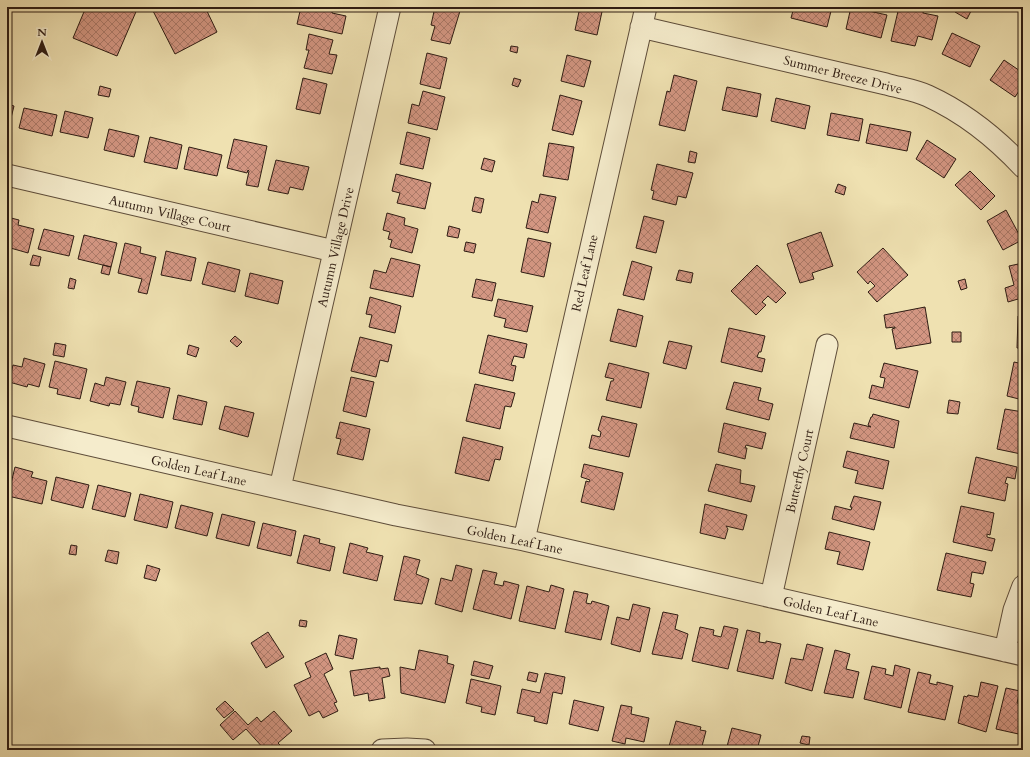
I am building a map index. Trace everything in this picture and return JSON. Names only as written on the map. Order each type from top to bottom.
[{"type":"street","name":"Autumn Village Drive","points":[[280,488],[390,7]]},
{"type":"street","name":"Red Leaf Lane","points":[[524,540],[646,7]]},
{"type":"street","name":"Summer Breeze Drive","points":[[641,27],[886,84],[926,95],[963,114],[1001,143],[1023,167]]},
{"type":"street","name":"Autumn Village Court","points":[[7,175],[334,251]]},
{"type":"street","name":"Butterfly Court","points":[[771,597],[827,345]]},
{"type":"street","name":"Golden Leaf Lane","points":[[7,426],[396,514],[524,540],[1014,653]]},
{"type":"street","points":[[1014,653],[1014,610],[1023,586]]},
{"type":"street","points":[[382,750],[407,748],[425,750]]},
{"type":"building","points":[[86,7],[114,7],[122,11],[124,7],[138,7],[117,56],[73,38]]},
{"type":"building","points":[[151,7],[165,7],[166,9],[171,7],[205,7],[217,32],[175,54]]},
{"type":"building","points":[[301,7],[333,7],[332,13],[346,16],[342,34],[297,24]]},
{"type":"building","points":[[435,7],[460,11],[450,44],[431,40],[435,26],[431,25]]},
{"type":"building","points":[[580,7],[603,7],[597,35],[575,30]]},
{"type":"building","points":[[794,7],[832,7],[827,27],[791,18]]},
{"type":"building","points":[[851,7],[887,15],[881,38],[846,29]]},
{"type":"building","points":[[899,7],[924,7],[923,13],[938,16],[932,40],[918,36],[915,46],[891,41]]},
{"type":"building","points":[[959,7],[969,7],[972,9],[967,19],[955,12]]},
{"type":"building","points":[[952,33],[980,46],[970,67],[942,54]]},
{"type":"building","points":[[309,34],[333,40],[329,54],[337,55],[332,74],[304,68],[309,50],[306,50]]},
{"type":"building","points":[[511,46],[518,47],[517,53],[510,51]]},
{"type":"building","points":[[427,53],[447,58],[440,89],[420,84]]},
{"type":"building","points":[[567,55],[591,61],[584,87],[561,81]]},
{"type":"building","points":[[1004,60],[1023,73],[1023,85],[1015,97],[990,80]]},
{"type":"building","points":[[674,75],[697,81],[685,131],[659,125],[667,91],[670,92]]},
{"type":"building","points":[[303,78],[327,84],[320,114],[296,109]]},
{"type":"building","points":[[514,78],[521,80],[518,87],[512,85]]},
{"type":"building","points":[[100,86],[111,89],[109,97],[98,95]]},
{"type":"building","points":[[727,87],[761,94],[757,117],[722,110]]},
{"type":"building","points":[[423,91],[445,97],[437,130],[408,123],[412,104],[419,106]]},
{"type":"building","points":[[560,95],[582,101],[573,135],[552,130]]},
{"type":"building","points":[[776,98],[810,106],[805,129],[771,121]]},
{"type":"building","points":[[7,104],[14,106],[9,126],[7,126]]},
{"type":"building","points":[[24,108],[57,115],[52,136],[19,128]]},
{"type":"building","points":[[65,111],[93,118],[88,138],[60,132]]},
{"type":"building","points":[[831,113],[863,119],[859,141],[827,135]]},
{"type":"building","points":[[870,124],[911,132],[907,151],[866,143]]},
{"type":"building","points":[[109,129],[139,136],[134,157],[104,150]]},
{"type":"building","points":[[407,132],[430,138],[423,169],[400,164]]},
{"type":"building","points":[[150,137],[182,145],[177,169],[144,162]]},
{"type":"building","points":[[234,139],[267,146],[258,187],[246,185],[248,170],[247,173],[227,168]]},
{"type":"building","points":[[927,140],[956,159],[944,178],[916,159]]},
{"type":"building","points":[[549,143],[574,147],[568,180],[543,176]]},
{"type":"building","points":[[189,147],[222,155],[217,176],[184,169]]},
{"type":"building","points":[[690,151],[697,153],[695,163],[688,162]]},
{"type":"building","points":[[484,158],[495,161],[492,172],[481,169]]},
{"type":"building","points":[[276,160],[309,167],[303,190],[290,187],[288,194],[268,190]]},
{"type":"building","points":[[657,164],[693,173],[686,198],[678,196],[676,205],[652,199],[654,191],[651,190]]},
{"type":"building","points":[[970,171],[995,196],[981,210],[955,185]]},
{"type":"building","points":[[396,174],[431,183],[425,209],[397,203],[400,193],[392,191]]},
{"type":"building","points":[[838,184],[846,187],[844,195],[835,192]]},
{"type":"building","points":[[540,194],[556,197],[548,233],[526,228],[532,201],[538,203]]},
{"type":"building","points":[[475,197],[484,199],[481,213],[472,211]]},
{"type":"building","points":[[1006,210],[1022,240],[1003,250],[987,221]]},
{"type":"building","points":[[387,213],[405,218],[404,225],[418,229],[412,253],[390,247],[392,240],[388,239],[390,232],[383,230]]},
{"type":"building","points":[[644,216],[664,221],[656,253],[636,248]]},
{"type":"building","points":[[7,217],[19,220],[18,225],[34,229],[28,253],[7,247]]},
{"type":"building","points":[[449,226],[460,229],[458,238],[447,236]]},
{"type":"building","points":[[44,229],[74,236],[69,256],[38,249]]},
{"type":"building","points":[[821,232],[833,266],[812,273],[814,279],[800,283],[787,244]]},
{"type":"building","points":[[84,235],[117,243],[111,267],[78,259]]},
{"type":"building","points":[[528,238],[551,243],[544,277],[521,272]]},
{"type":"building","points":[[466,242],[476,244],[474,253],[464,251]]},
{"type":"building","points":[[125,243],[141,247],[140,253],[156,257],[147,294],[138,292],[142,279],[118,273]]},
{"type":"building","points":[[883,248],[908,275],[877,302],[868,292],[875,286],[870,281],[868,284],[857,272]]},
{"type":"building","points":[[166,251],[196,258],[191,281],[161,275]]},
{"type":"building","points":[[33,255],[41,257],[39,266],[30,265]]},
{"type":"building","points":[[391,258],[420,265],[413,297],[370,288],[374,270],[386,273]]},
{"type":"building","points":[[632,261],[652,267],[644,300],[623,295]]},
{"type":"building","points":[[208,262],[240,270],[235,292],[202,284]]},
{"type":"building","points":[[1023,263],[1023,301],[1019,302],[1018,299],[1008,302],[1005,288],[1014,285],[1009,266]]},
{"type":"building","points":[[103,265],[111,267],[109,275],[101,273]]},
{"type":"building","points":[[757,265],[786,293],[776,303],[768,296],[762,302],[766,305],[756,315],[731,291]]},
{"type":"building","points":[[679,270],[693,273],[691,283],[676,280]]},
{"type":"building","points":[[250,273],[283,281],[278,304],[245,296]]},
{"type":"building","points":[[70,278],[76,280],[74,289],[68,288]]},
{"type":"building","points":[[476,279],[496,283],[492,301],[472,297]]},
{"type":"building","points":[[965,279],[967,288],[961,290],[958,281]]},
{"type":"building","points":[[370,297],[401,306],[395,333],[369,327],[372,315],[366,314]]},
{"type":"building","points":[[498,299],[533,306],[527,332],[504,327],[506,319],[494,316]]},
{"type":"building","points":[[925,307],[931,343],[896,349],[892,329],[895,327],[886,328],[884,315]]},
{"type":"building","points":[[618,309],[643,316],[636,347],[610,341]]},
{"type":"building","points":[[1018,316],[1023,316],[1023,348],[1017,348]]},
{"type":"building","points":[[729,328],[765,336],[761,352],[759,352],[757,357],[765,359],[762,372],[721,362]]},
{"type":"building","points":[[952,332],[961,332],[961,342],[952,342]]},
{"type":"building","points":[[488,335],[527,344],[524,358],[514,356],[511,365],[516,366],[513,381],[479,373]]},
{"type":"building","points":[[235,336],[242,342],[237,347],[230,341]]},
{"type":"building","points":[[360,337],[392,345],[388,362],[380,360],[376,377],[351,371]]},
{"type":"building","points":[[669,341],[692,346],[686,369],[663,363]]},
{"type":"building","points":[[55,343],[66,345],[64,357],[53,355]]},
{"type":"building","points":[[189,345],[199,348],[196,357],[187,354]]},
{"type":"building","points":[[24,358],[45,364],[39,387],[28,384],[27,387],[9,382],[13,365],[22,367]]},
{"type":"building","points":[[55,361],[87,369],[80,399],[57,394],[58,389],[49,387]]},
{"type":"building","points":[[1014,362],[1023,364],[1023,400],[1007,396]]},
{"type":"building","points":[[609,363],[649,373],[641,408],[606,400],[611,381],[614,379],[605,377]]},
{"type":"building","points":[[884,363],[918,371],[909,408],[869,398],[872,385],[883,388],[885,378],[880,377]]},
{"type":"building","points":[[106,377],[126,382],[120,405],[110,403],[109,406],[90,401],[95,383],[104,386]]},
{"type":"building","points":[[351,377],[374,382],[366,417],[343,411]]},
{"type":"building","points":[[137,381],[170,388],[163,418],[138,412],[139,407],[131,405]]},
{"type":"building","points":[[734,382],[761,388],[758,400],[773,404],[769,420],[726,409]]},
{"type":"building","points":[[475,384],[515,393],[511,407],[505,406],[500,429],[466,421]]},
{"type":"building","points":[[178,395],[207,402],[202,425],[173,419]]},
{"type":"building","points":[[949,400],[960,402],[958,414],[947,413]]},
{"type":"building","points":[[225,406],[254,413],[248,437],[219,429]]},
{"type":"building","points":[[1005,409],[1023,412],[1023,444],[1021,454],[997,449]]},
{"type":"building","points":[[873,414],[899,421],[894,448],[850,438],[854,423],[871,427],[868,425]]},
{"type":"building","points":[[602,416],[637,424],[629,457],[589,448],[592,435],[600,437],[601,432],[598,430]]},
{"type":"building","points":[[340,422],[370,429],[363,460],[337,454],[341,439],[336,438]]},
{"type":"building","points":[[724,423],[766,433],[762,449],[746,445],[745,448],[747,448],[745,459],[718,452]]},
{"type":"building","points":[[463,437],[503,447],[500,460],[495,459],[489,481],[455,473]]},
{"type":"building","points":[[847,451],[889,461],[883,489],[855,483],[858,471],[843,467]]},
{"type":"building","points":[[976,457],[1017,467],[1015,479],[1007,477],[1005,483],[1008,484],[1005,501],[968,493]]},
{"type":"building","points":[[584,464],[623,473],[614,510],[581,502],[586,481],[589,482],[590,480],[581,477]]},
{"type":"building","points":[[716,464],[741,470],[740,483],[755,486],[751,502],[708,491]]},
{"type":"building","points":[[15,467],[33,472],[31,477],[47,481],[42,504],[8,496]]},
{"type":"building","points":[[56,477],[89,485],[83,508],[51,500]]},
{"type":"building","points":[[98,485],[131,493],[125,517],[92,509]]},
{"type":"building","points":[[140,494],[173,502],[167,528],[134,520]]},
{"type":"building","points":[[854,496],[881,502],[874,530],[832,519],[835,506],[851,510],[852,507],[850,507]]},
{"type":"building","points":[[705,504],[747,515],[743,530],[726,526],[728,529],[725,539],[700,533]]},
{"type":"building","points":[[181,505],[213,513],[207,536],[175,528]]},
{"type":"building","points":[[961,506],[994,513],[990,535],[987,534],[987,537],[995,539],[992,551],[953,542]]},
{"type":"building","points":[[222,514],[255,522],[249,546],[216,538]]},
{"type":"building","points":[[263,523],[296,531],[291,556],[257,548]]},
{"type":"building","points":[[829,532],[870,542],[863,570],[837,564],[840,552],[825,549]]},
{"type":"building","points":[[304,535],[320,539],[319,543],[335,547],[330,571],[297,563]]},
{"type":"building","points":[[350,543],[368,548],[366,552],[383,556],[377,581],[343,573]]},
{"type":"building","points":[[71,545],[77,546],[76,555],[69,554]]},
{"type":"building","points":[[108,550],[119,552],[117,564],[105,561]]},
{"type":"building","points":[[946,553],[986,562],[983,574],[972,572],[970,583],[974,584],[971,597],[937,590]]},
{"type":"building","points":[[404,556],[420,560],[416,574],[429,579],[422,604],[394,600]]},
{"type":"building","points":[[147,565],[160,569],[156,581],[144,578]]},
{"type":"building","points":[[456,565],[472,569],[462,612],[435,604],[441,578],[452,581]]},
{"type":"building","points":[[483,570],[497,573],[494,584],[503,586],[504,581],[519,585],[511,619],[473,609]]},
{"type":"building","points":[[551,585],[564,589],[555,629],[519,621],[527,586],[549,592]]},
{"type":"building","points":[[574,591],[588,594],[586,603],[591,604],[592,601],[609,606],[601,640],[565,632]]},
{"type":"building","points":[[633,604],[650,608],[640,652],[611,644],[617,617],[629,620]]},
{"type":"building","points":[[663,612],[678,615],[675,629],[688,634],[682,659],[652,654]]},
{"type":"building","points":[[300,620],[307,621],[306,627],[299,626]]},
{"type":"building","points":[[724,626],[738,629],[728,669],[692,661],[700,627],[714,630],[713,635],[721,637]]},
{"type":"building","points":[[747,630],[760,633],[759,642],[766,643],[766,641],[781,644],[773,679],[737,671]]},
{"type":"building","points":[[268,632],[284,657],[266,668],[251,643]]},
{"type":"building","points":[[339,635],[357,639],[353,659],[335,655]]},
{"type":"building","points":[[807,644],[823,648],[812,691],[785,683],[791,658],[803,660]]},
{"type":"building","points":[[419,650],[448,656],[447,663],[454,665],[445,703],[401,693],[400,667],[415,670]]},
{"type":"building","points":[[835,650],[850,654],[846,669],[859,672],[853,698],[824,693]]},
{"type":"building","points":[[326,653],[333,669],[324,674],[337,702],[334,703],[338,711],[323,718],[319,711],[309,716],[294,685],[311,677],[305,663]]},
{"type":"building","points":[[474,661],[493,666],[489,679],[471,675]]},
{"type":"building","points":[[895,665],[910,669],[901,708],[864,699],[872,666],[886,669],[885,674],[893,676]]},
{"type":"building","points":[[380,667],[380,669],[388,668],[390,676],[382,678],[385,698],[369,701],[368,693],[354,696],[350,671]]},
{"type":"building","points":[[529,672],[538,674],[536,682],[527,680]]},
{"type":"building","points":[[918,672],[931,675],[929,683],[937,685],[937,682],[953,686],[945,720],[908,712]]},
{"type":"building","points":[[545,673],[565,677],[562,694],[553,692],[547,724],[534,721],[535,717],[517,713],[522,689],[540,693]]},
{"type":"building","points":[[471,679],[501,686],[495,715],[481,712],[482,707],[466,703]]},
{"type":"building","points":[[981,682],[998,686],[986,732],[958,723],[964,696],[967,697],[968,695],[978,697]]},
{"type":"building","points":[[1006,688],[1020,691],[1017,703],[1023,704],[1023,735],[996,729]]},
{"type":"building","points":[[574,700],[604,707],[598,731],[569,724]]},
{"type":"building","points":[[225,701],[234,710],[224,718],[216,709]]},
{"type":"building","points":[[621,705],[632,707],[631,714],[649,718],[644,742],[626,738],[625,744],[612,741]]},
{"type":"building","points":[[235,711],[248,725],[257,717],[261,722],[274,711],[292,731],[278,743],[282,747],[278,750],[265,750],[246,729],[233,740],[220,725]]},
{"type":"building","points":[[676,721],[701,727],[700,730],[706,731],[701,750],[668,750]]},
{"type":"building","points":[[732,728],[761,735],[757,750],[726,750]]},
{"type":"building","points":[[802,736],[810,737],[809,745],[800,743]]}]
